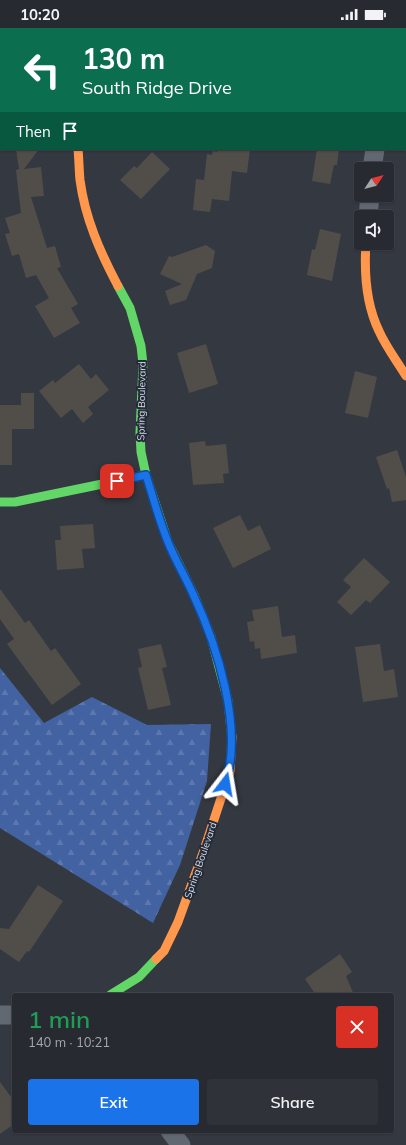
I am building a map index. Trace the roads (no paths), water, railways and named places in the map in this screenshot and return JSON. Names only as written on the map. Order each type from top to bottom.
[{"type":"street","name":"Spring Boulevard","points":[[78,150],[80,180],[93,231],[102,255],[130,308],[141,346],[143,364],[140,433],[141,452],[146,475],[168,542],[194,595],[211,636],[228,701],[232,737],[230,771],[178,922],[164,951],[139,977],[113,993]]},
{"type":"street","points":[[373,162],[375,150]]},
{"type":"street","points":[[365,250],[368,297],[379,330],[406,376]]},
{"type":"street","points":[[0,502],[15,502],[146,475]]},
{"type":"street","points":[[0,1015],[12,1015]]},
{"type":"street","points":[[172,1133],[181,1145]]}]
